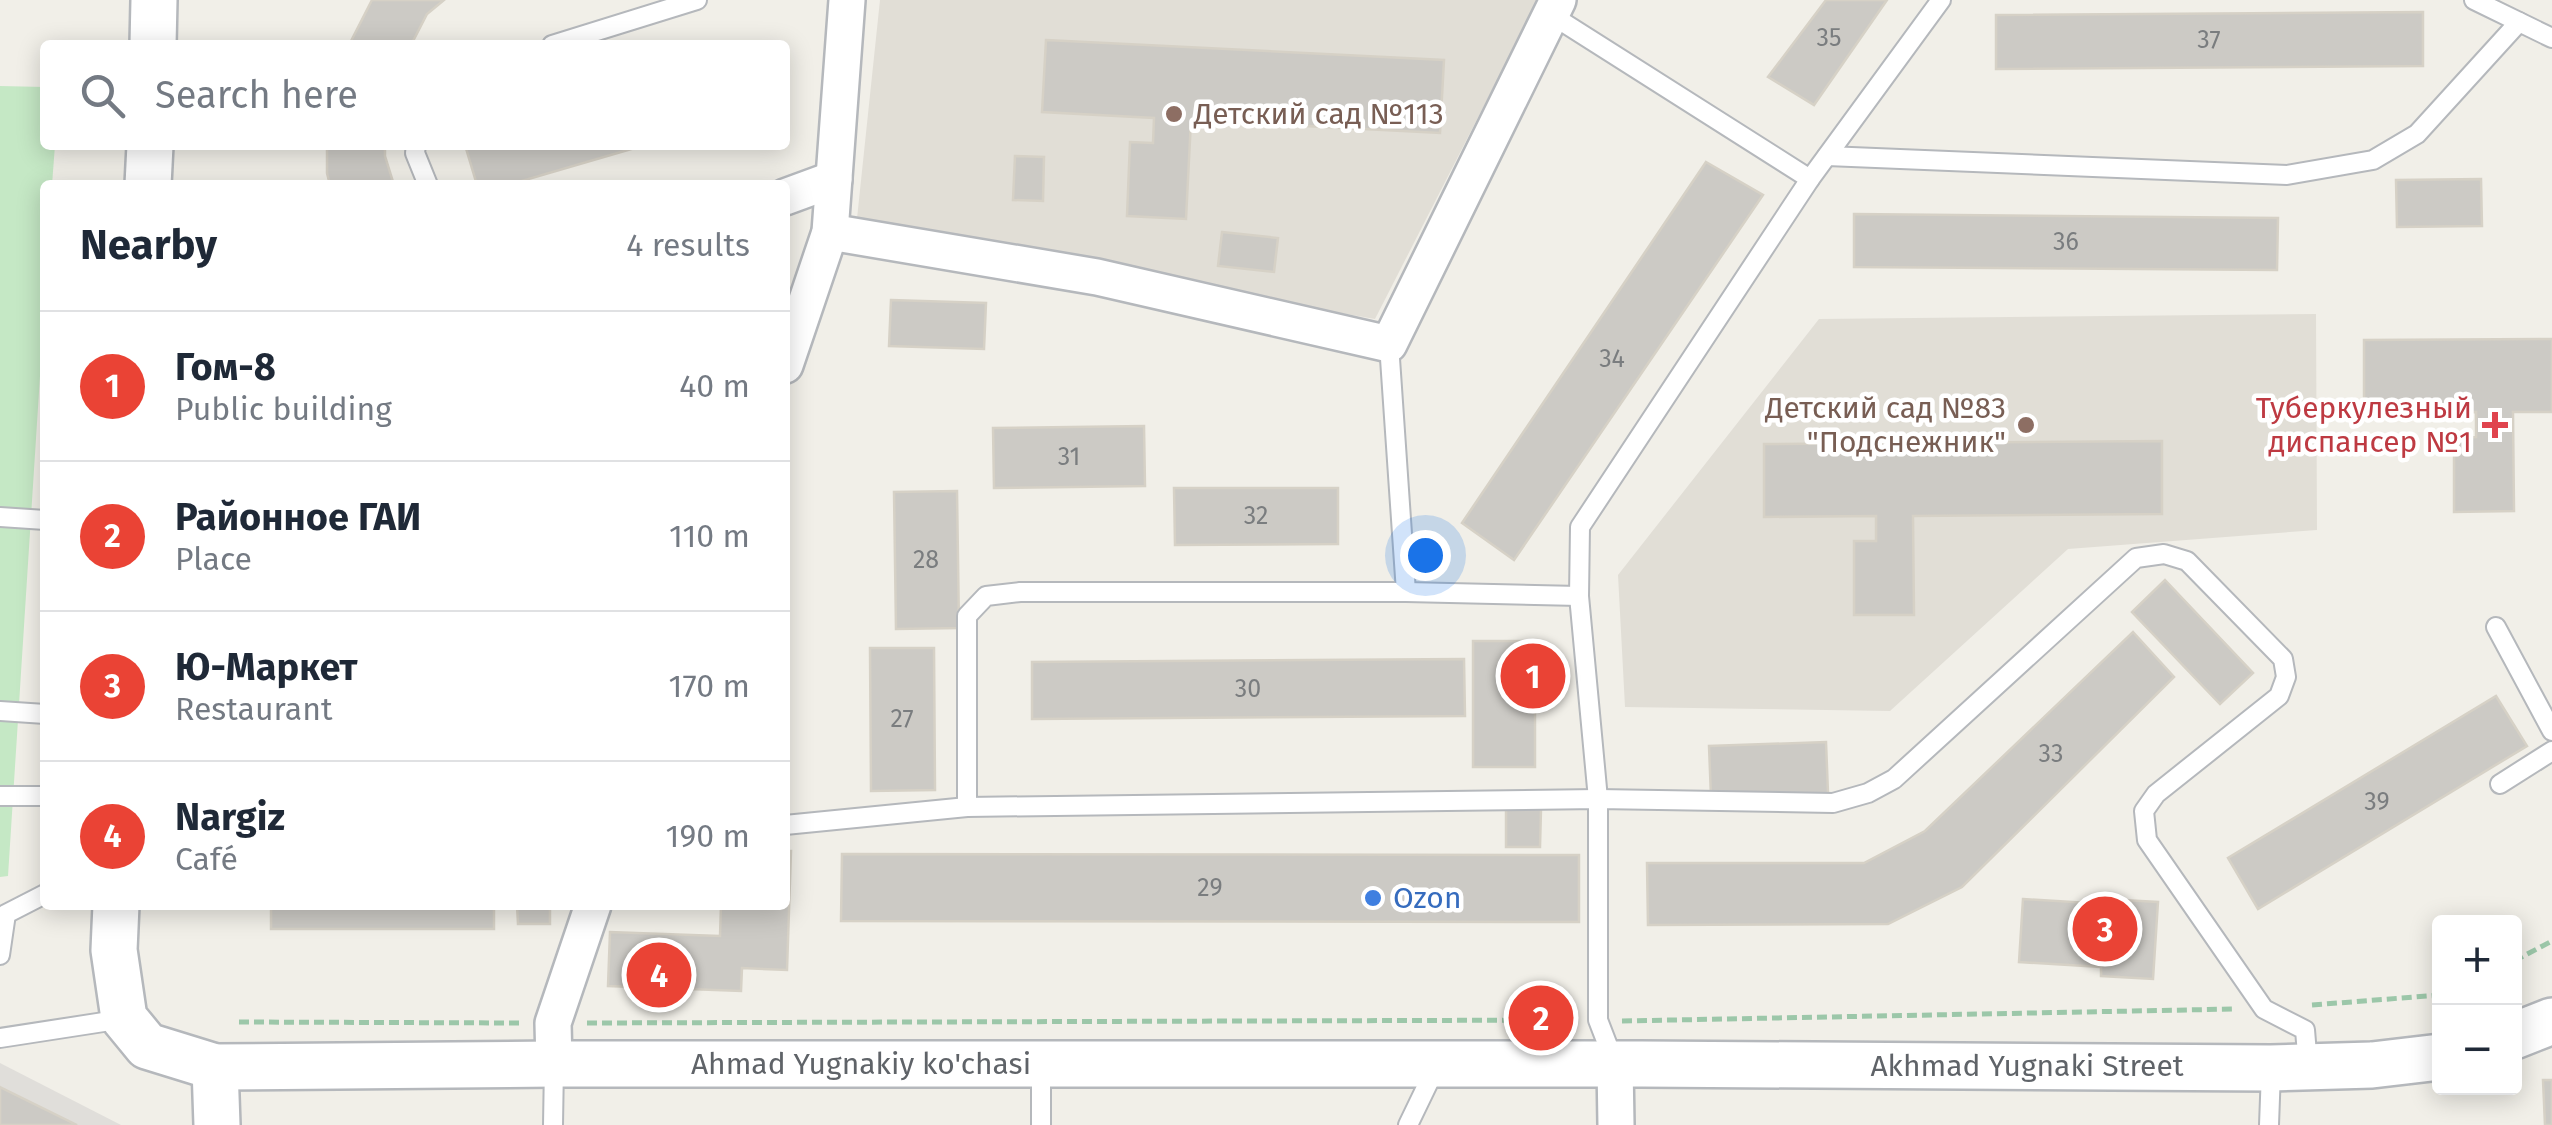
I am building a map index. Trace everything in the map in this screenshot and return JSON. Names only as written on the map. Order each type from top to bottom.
[{"type":"street","points":[[153,40],[154,0]]},
{"type":"street","points":[[790,349],[830,232],[847,0]]},
{"type":"street","points":[[830,232],[1097,277],[1388,344],[1554,7]]},
{"type":"street","points":[[148,180],[150,150]]},
{"type":"street","points":[[790,195],[834,180]]},
{"type":"street","points":[[116,910],[114,950],[124,1018]]},
{"type":"street","points":[[553,1044],[592,910]]},
{"type":"street","name":"Ahmad Yugnakiy ko'chasi","points":[[124,1018],[147,1046],[214,1067],[553,1044],[1040,1064],[1615,1064]]},
{"type":"street","points":[[2522,1033],[2552,1021]]},
{"type":"street","name":"Akhmad Yugnaki Street","points":[[1615,1064],[2290,1067],[2372,1065],[2432,1058]]},
{"type":"street","points":[[1615,1064],[1616,1125]]},
{"type":"street","points":[[214,1067],[217,1125]]},
{"type":"lane","points":[[568,40],[697,0]]},
{"type":"lane","points":[[1615,1064],[1598,1020],[1598,799],[1579,596],[1580,527],[1810,179],[1941,0]]},
{"type":"lane","points":[[2474,0],[2552,38]]},
{"type":"lane","points":[[1554,7],[1810,179]]},
{"type":"lane","points":[[1827,156],[2287,175],[2373,160],[2418,134],[2519,22]]},
{"type":"lane","points":[[415,150],[426,180]]},
{"type":"lane","points":[[1388,344],[1406,592]]},
{"type":"lane","points":[[0,517],[40,520]]},
{"type":"lane","points":[[790,824],[967,807],[1598,799],[1833,802],[1868,793],[1894,779],[2136,558],[2164,554],[2187,560],[2283,660],[2286,676],[2279,696],[2156,794],[2144,811],[2147,840],[2264,1009],[2305,1030],[2269,1125]]},
{"type":"lane","points":[[967,807],[967,616],[986,596],[1020,592],[1406,592],[1579,596]]},
{"type":"lane","points":[[2496,627],[2552,731]]},
{"type":"lane","points":[[0,710],[40,714]]},
{"type":"lane","points":[[2500,784],[2552,752]]},
{"type":"lane","points":[[0,796],[40,796]]},
{"type":"lane","points":[[0,956],[6,914],[40,897]]},
{"type":"lane","points":[[0,1038],[124,1018]]},
{"type":"lane","points":[[553,1044],[553,1125]]},
{"type":"lane","points":[[1040,1064],[1041,1125]]},
{"type":"lane","points":[[1408,1125],[1438,1064]]},
{"type":"path","points":[[2522,958],[2552,941]]},
{"type":"path","points":[[239,1022],[553,1044],[2264,1009],[2432,997]]},
{"type":"shaded area","name":"Детский сад №113","points":[[880,0],[1538,0],[1375,319],[856,228]]},
{"type":"shaded area","name":"Детский сад №83 \"Подснежник\"","points":[[2316,314],[2317,530],[2068,549],[1890,711],[1625,707],[1618,575],[1819,319]]},
{"type":"shaded area","points":[[0,1063],[121,1125],[0,1125]]},
{"type":"green space","points":[[0,86],[40,87],[40,150],[55,150],[52,180],[40,180],[40,376],[8,876],[0,877]]},
{"type":"building","points":[[372,0],[444,0],[427,14],[414,40],[352,40]]},
{"type":"building","points":[[1826,0],[1887,0],[1814,105],[1768,77]]},
{"type":"building","points":[[2423,12],[2423,66],[1996,69],[1996,15]]},
{"type":"building","points":[[1046,40],[1444,60],[1440,133],[1191,120],[1186,219],[1127,216],[1130,142],[1153,143],[1154,118],[1042,112]]},
{"type":"building","points":[[327,150],[385,150],[392,180],[329,180]]},
{"type":"building","points":[[466,150],[628,150],[525,180],[476,180]]},
{"type":"building","points":[[1015,156],[1044,157],[1043,201],[1013,200]]},
{"type":"building","points":[[1706,162],[1763,195],[1514,560],[1462,523]]},
{"type":"building","points":[[2481,179],[2482,226],[2397,227],[2396,180]]},
{"type":"building","points":[[1854,214],[2278,218],[2277,270],[1854,267]]},
{"type":"building","points":[[1222,232],[1278,238],[1274,272],[1218,266]]},
{"type":"building","points":[[891,300],[986,303],[984,349],[889,346]]},
{"type":"building","name":"Туберкулезный диспансер №1","points":[[2552,339],[2552,412],[2513,412],[2514,511],[2454,512],[2454,438],[2476,437],[2476,412],[2364,413],[2364,340]]},
{"type":"building","points":[[1144,426],[1145,486],[994,488],[993,428]]},
{"type":"building","points":[[2162,441],[2162,514],[1913,516],[1914,615],[1854,615],[1854,541],[1876,541],[1876,516],[1764,517],[1764,444]]},
{"type":"building","points":[[1174,488],[1338,488],[1338,544],[1175,545]]},
{"type":"building","points":[[957,491],[959,628],[896,629],[894,492]]},
{"type":"building","points":[[2165,580],[2253,673],[2220,704],[2132,612]]},
{"type":"building","points":[[2133,632],[2174,677],[1962,887],[1888,924],[1648,925],[1647,863],[1864,863],[1925,831]]},
{"type":"building","points":[[1473,641],[1535,641],[1535,767],[1473,767]]},
{"type":"building","points":[[870,648],[934,648],[935,790],[871,791]]},
{"type":"building","points":[[1464,659],[1465,716],[1032,719],[1032,662]]},
{"type":"building","points":[[2496,696],[2527,746],[2258,909],[2228,858]]},
{"type":"building","points":[[1826,742],[1828,793],[1711,797],[1709,746]]},
{"type":"building","points":[[1506,809],[1541,809],[1540,847],[1506,847]]},
{"type":"building","points":[[842,854],[1579,855],[1579,922],[841,921]]},
{"type":"building","points":[[2023,899],[2105,904],[2105,899],[2158,902],[2153,979],[2101,976],[2101,967],[2019,962]]},
{"type":"building","points":[[271,910],[494,910],[494,929],[271,929]]},
{"type":"building","points":[[517,910],[550,910],[550,924],[518,924]]},
{"type":"building","points":[[721,910],[789,910],[787,970],[742,968],[741,991],[608,986],[610,932],[720,936]]},
{"type":"building","points":[[1514,1007],[1569,1007],[1568,1029],[1514,1028]]},
{"type":"building","points":[[2543,1080],[2552,1080],[2552,1125],[2545,1125]]},
{"type":"building","points":[[0,1087],[77,1125],[0,1125]]},
{"type":"place","name":"Детский сад №113","points":[[1174,114]]},
{"type":"place","name":"Детский сад №83 \"Подснежник\"","points":[[2026,425]]},
{"type":"place","name":"Туберкулезный диспансер №1","points":[[2495,425]]},
{"type":"place","name":"Гом-8","points":[[1533,676]]},
{"type":"place","name":"Ozon","points":[[1373,898]]},
{"type":"place","name":"Ю-Маркет","points":[[2105,929]]},
{"type":"place","name":"Nargiz","points":[[659,975]]},
{"type":"place","name":"Районное ГАИ","points":[[1541,1018]]}]
